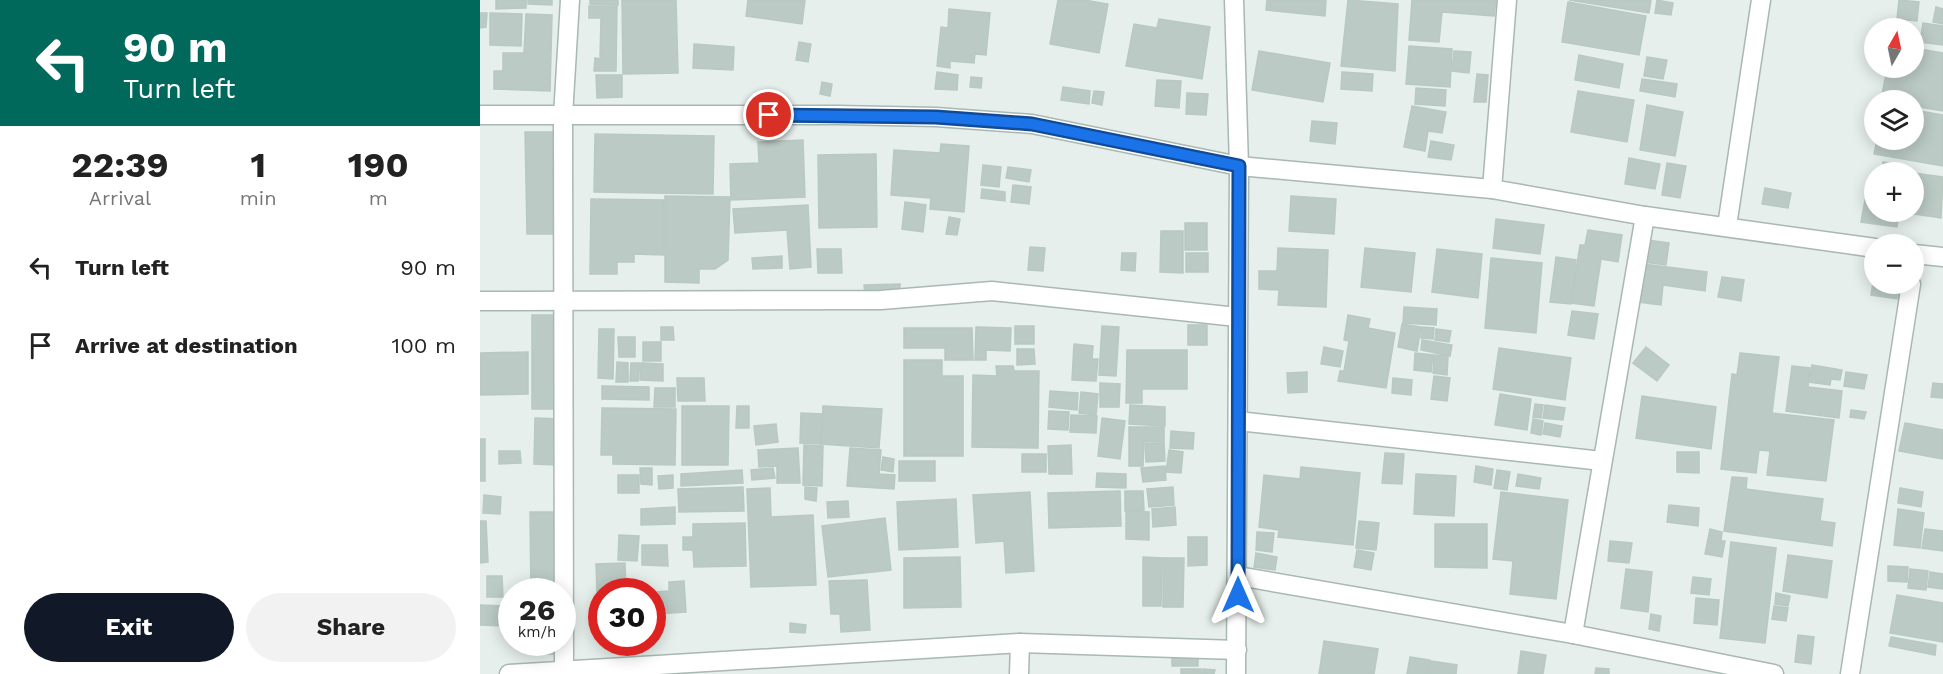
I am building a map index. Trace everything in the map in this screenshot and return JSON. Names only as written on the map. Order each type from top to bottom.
[{"type":"street","points":[[564,673],[563,116],[570,0]]},
{"type":"street","points":[[1234,0],[1239,166],[1236,674]]},
{"type":"street","points":[[1492,189],[1507,0]]},
{"type":"street","points":[[1728,226],[1761,0]]},
{"type":"street","points":[[480,115],[838,115],[1032,124],[1239,166],[1492,189],[1644,216],[1864,246]]},
{"type":"street","points":[[1573,634],[1644,216]]},
{"type":"street","points":[[1924,258],[1943,257]]},
{"type":"street","points":[[480,301],[565,298],[881,300],[992,291],[1237,316]]},
{"type":"street","points":[[1850,674],[1909,294]]},
{"type":"street","points":[[1238,422],[1602,461]]},
{"type":"street","points":[[1238,576],[1573,634],[1774,674]]},
{"type":"street","points":[[1019,674],[1020,643]]},
{"type":"street","points":[[509,674],[564,673],[1020,643],[1237,650]]},
{"type":"building","points":[[496,0],[526,0],[526,8],[496,9]]},
{"type":"building","points":[[528,0],[552,0],[552,5],[528,4]]},
{"type":"building","points":[[590,0],[618,0],[618,5],[590,4]]},
{"type":"building","points":[[622,0],[676,0],[678,73],[623,74]]},
{"type":"building","points":[[748,0],[805,0],[802,24],[746,16]]},
{"type":"building","points":[[1058,0],[1084,0],[1108,4],[1099,53],[1050,44]]},
{"type":"building","points":[[1267,0],[1326,0],[1325,16],[1266,10]]},
{"type":"building","points":[[1348,0],[1398,4],[1395,71],[1341,66]]},
{"type":"building","points":[[1412,0],[1496,0],[1494,16],[1442,12],[1439,42],[1409,40]]},
{"type":"building","points":[[1569,0],[1651,0],[1649,13]]},
{"type":"building","points":[[1657,0],[1673,3],[1671,15],[1655,13]]},
{"type":"building","points":[[1899,0],[1919,2],[1917,18],[1897,18]]},
{"type":"building","points":[[1568,2],[1646,16],[1639,55],[1562,42]]},
{"type":"building","points":[[589,6],[617,6],[616,71],[594,71],[595,58],[600,59],[601,18],[589,18]]},
{"type":"building","points":[[1936,7],[1943,9],[1943,24],[1933,22]]},
{"type":"building","points":[[949,9],[990,13],[986,55],[975,54],[974,63],[950,61],[950,68],[937,66],[941,27],[948,28]]},
{"type":"building","points":[[480,13],[487,13],[486,27],[480,28]]},
{"type":"building","points":[[490,13],[522,14],[521,46],[490,45]]},
{"type":"building","points":[[526,14],[552,15],[550,91],[494,89],[494,71],[503,71],[503,53],[524,53]]},
{"type":"building","points":[[1159,19],[1210,27],[1202,79],[1126,66],[1134,24],[1157,28]]},
{"type":"building","points":[[1924,23],[1943,26],[1943,45],[1924,43]]},
{"type":"building","points":[[799,42],[811,44],[808,62],[796,60]]},
{"type":"building","points":[[694,44],[734,47],[733,70],[693,68]]},
{"type":"building","points":[[1409,46],[1452,49],[1450,87],[1406,84]]},
{"type":"building","points":[[1924,50],[1943,53],[1943,111],[1924,108],[1924,90],[1883,90],[1885,78],[1924,78]]},
{"type":"building","points":[[1259,51],[1330,63],[1323,102],[1252,90]]},
{"type":"building","points":[[1454,51],[1471,52],[1469,73],[1452,71]]},
{"type":"building","points":[[1579,55],[1623,64],[1619,88],[1575,80]]},
{"type":"building","points":[[1647,57],[1667,60],[1663,79],[1644,76]]},
{"type":"building","points":[[937,72],[958,75],[957,90],[935,89]]},
{"type":"building","points":[[1342,72],[1373,74],[1372,91],[1341,89]]},
{"type":"building","points":[[1477,74],[1488,75],[1486,102],[1474,102]]},
{"type":"building","points":[[596,75],[622,75],[622,97],[597,98]]},
{"type":"building","points":[[971,77],[982,78],[981,88],[970,87]]},
{"type":"building","points":[[1642,79],[1677,84],[1675,97],[1640,91]]},
{"type":"building","points":[[1157,80],[1181,81],[1179,108],[1155,106]]},
{"type":"building","points":[[822,82],[832,84],[830,96],[820,94]]},
{"type":"building","points":[[1063,87],[1090,91],[1089,104],[1061,100]]},
{"type":"building","points":[[1416,88],[1446,90],[1445,106],[1415,104]]},
{"type":"building","points":[[1094,91],[1104,92],[1102,105],[1092,103]]},
{"type":"building","points":[[1578,91],[1634,100],[1627,142],[1571,132]]},
{"type":"building","points":[[1187,93],[1208,94],[1206,115],[1186,114]]},
{"type":"building","points":[[1647,105],[1683,112],[1675,156],[1640,150]]},
{"type":"building","points":[[1412,106],[1446,112],[1442,133],[1428,131],[1425,151],[1404,147]]},
{"type":"building","points":[[1924,112],[1943,115],[1943,166],[1874,154],[1875,150],[1924,150]]},
{"type":"building","points":[[1312,121],[1337,123],[1335,144],[1310,141]]},
{"type":"building","points":[[525,132],[553,132],[554,234],[527,234]]},
{"type":"building","points":[[595,134],[714,136],[713,194],[594,192]]},
{"type":"building","points":[[803,140],[805,197],[731,200],[730,164],[759,163],[758,142]]},
{"type":"building","points":[[1431,141],[1454,145],[1451,160],[1428,157]]},
{"type":"building","points":[[941,144],[969,146],[964,212],[930,209],[931,198],[891,195],[894,150],[940,153]]},
{"type":"building","points":[[876,154],[877,227],[819,228],[818,155]]},
{"type":"building","points":[[1629,158],[1660,164],[1655,189],[1625,184]]},
{"type":"building","points":[[1667,163],[1686,166],[1680,198],[1662,195]]},
{"type":"building","points":[[983,165],[1001,167],[999,187],[981,185]]},
{"type":"building","points":[[1008,167],[1031,170],[1029,182],[1006,178]]},
{"type":"building","points":[[1924,174],[1943,177],[1941,218],[1924,216]]},
{"type":"building","points":[[1013,185],[1031,187],[1029,204],[1011,202]]},
{"type":"building","points":[[1765,188],[1791,193],[1788,208],[1762,204]]},
{"type":"building","points":[[982,189],[1005,192],[1005,201],[981,198]]},
{"type":"building","points":[[665,196],[730,197],[728,260],[715,269],[699,269],[699,283],[665,282]]},
{"type":"building","points":[[1291,196],[1336,199],[1334,234],[1289,231]]},
{"type":"building","points":[[591,199],[664,200],[664,255],[634,254],[634,262],[617,262],[617,274],[590,274]]},
{"type":"building","points":[[905,202],[926,205],[923,232],[902,229]]},
{"type":"building","points":[[808,205],[811,267],[790,269],[787,230],[735,233],[733,209]]},
{"type":"building","points":[[1864,206],[1864,222],[1898,222],[1897,227],[1861,222]]},
{"type":"building","points":[[949,217],[960,219],[957,235],[946,234]]},
{"type":"building","points":[[1496,219],[1544,225],[1540,254],[1493,248]]},
{"type":"building","points":[[1185,223],[1207,223],[1207,250],[1185,250]]},
{"type":"building","points":[[1588,230],[1622,235],[1618,262],[1601,259],[1594,306],[1571,303],[1580,245],[1585,245]]},
{"type":"building","points":[[1161,231],[1183,231],[1183,273],[1160,272]]},
{"type":"building","points":[[1647,240],[1669,243],[1666,265],[1644,262]]},
{"type":"building","points":[[1030,247],[1045,248],[1043,271],[1028,270]]},
{"type":"building","points":[[1278,248],[1328,250],[1326,307],[1278,305],[1279,290],[1259,289],[1259,271],[1277,271]]},
{"type":"building","points":[[1365,248],[1415,253],[1411,292],[1361,287]]},
{"type":"building","points":[[817,249],[841,249],[842,273],[818,273]]},
{"type":"building","points":[[1437,249],[1482,254],[1478,298],[1432,292]]},
{"type":"building","points":[[1122,253],[1136,253],[1135,271],[1121,270]]},
{"type":"building","points":[[1186,253],[1208,253],[1208,272],[1186,272]]},
{"type":"building","points":[[782,256],[782,268],[753,269],[752,258]]},
{"type":"building","points":[[1556,257],[1576,260],[1571,304],[1550,302]]},
{"type":"building","points":[[1491,258],[1542,263],[1536,333],[1485,328]]},
{"type":"building","points":[[1643,264],[1707,272],[1705,291],[1663,285],[1661,305],[1638,302]]},
{"type":"building","points":[[1722,277],[1744,280],[1741,301],[1718,297]]},
{"type":"building","points":[[900,284],[900,294],[865,295],[864,285]]},
{"type":"building","points":[[1871,294],[1899,294],[1898,299]]},
{"type":"building","points":[[1404,307],[1437,309],[1436,325],[1403,323]]},
{"type":"building","points":[[1572,311],[1598,314],[1594,339],[1568,335]]},
{"type":"building","points":[[532,315],[562,315],[562,409],[532,409]]},
{"type":"building","points":[[1348,315],[1370,319],[1368,328],[1395,333],[1386,388],[1338,381],[1340,371],[1344,371],[1349,341],[1344,340]]},
{"type":"building","points":[[1402,324],[1421,327],[1417,351],[1398,347]]},
{"type":"building","points":[[1188,325],[1207,325],[1207,345],[1188,345]]},
{"type":"building","points":[[1015,326],[1034,326],[1034,344],[1015,344]]},
{"type":"building","points":[[1102,326],[1119,327],[1116,376],[1099,375]]},
{"type":"building","points":[[661,327],[673,327],[674,340],[661,340]]},
{"type":"building","points":[[976,327],[1011,328],[1010,351],[986,350],[986,360],[975,360]]},
{"type":"building","points":[[1422,327],[1434,328],[1433,339],[1421,338]]},
{"type":"building","points":[[904,328],[972,328],[973,360],[945,360],[945,348],[904,348]]},
{"type":"building","points":[[599,329],[614,329],[613,379],[598,378]]},
{"type":"building","points":[[1436,329],[1451,331],[1449,342],[1435,340]]},
{"type":"building","points":[[618,337],[635,337],[635,357],[619,357]]},
{"type":"building","points":[[1422,340],[1452,345],[1450,356],[1421,350]]},
{"type":"building","points":[[643,342],[661,342],[661,361],[643,361]]},
{"type":"building","points":[[1074,344],[1093,346],[1092,359],[1098,359],[1096,381],[1072,380]]},
{"type":"building","points":[[1324,347],[1343,351],[1340,367],[1321,364]]},
{"type":"building","points":[[1646,347],[1669,365],[1657,381],[1633,363]]},
{"type":"building","points":[[1499,348],[1571,358],[1565,400],[1493,389]]},
{"type":"building","points":[[1017,349],[1034,349],[1035,364],[1017,365]]},
{"type":"building","points":[[1127,350],[1187,350],[1187,389],[1142,389],[1142,403],[1126,403]]},
{"type":"building","points":[[528,352],[528,394],[480,395],[480,353]]},
{"type":"building","points":[[1415,353],[1433,355],[1431,372],[1414,370]]},
{"type":"building","points":[[1740,353],[1779,357],[1772,413],[1834,420],[1826,481],[1767,475],[1770,451],[1759,450],[1756,473],[1721,469],[1732,374],[1737,375]]},
{"type":"building","points":[[1434,355],[1448,356],[1447,375],[1433,373]]},
{"type":"building","points":[[904,360],[942,360],[942,376],[963,376],[963,456],[904,456]]},
{"type":"building","points":[[617,362],[628,363],[628,382],[616,382]]},
{"type":"building","points":[[631,363],[640,363],[638,381],[630,381]]},
{"type":"building","points":[[641,363],[663,364],[663,381],[640,380]]},
{"type":"building","points":[[1812,365],[1842,370],[1840,380],[1831,379],[1830,385],[1809,382]]},
{"type":"building","points":[[996,366],[1013,366],[1014,371],[1039,371],[1038,448],[972,447],[973,375],[997,376]]},
{"type":"building","points":[[1792,366],[1810,368],[1808,387],[1842,391],[1839,418],[1786,411]]},
{"type":"building","points":[[1307,372],[1307,392],[1288,393],[1287,373]]},
{"type":"building","points":[[1846,372],[1867,375],[1864,389],[1844,386]]},
{"type":"building","points":[[1434,376],[1450,378],[1447,401],[1431,399]]},
{"type":"building","points":[[677,378],[704,378],[705,401],[678,401]]},
{"type":"building","points":[[1393,378],[1412,380],[1411,395],[1392,393]]},
{"type":"building","points":[[1100,383],[1120,384],[1119,407],[1100,407]]},
{"type":"building","points":[[1933,383],[1943,384],[1943,398],[1931,397]]},
{"type":"building","points":[[602,386],[649,387],[649,400],[602,399]]},
{"type":"building","points":[[655,388],[675,388],[675,407],[654,407]]},
{"type":"building","points":[[1050,391],[1078,393],[1077,410],[1049,407]]},
{"type":"building","points":[[1081,392],[1098,394],[1096,415],[1079,413]]},
{"type":"building","points":[[1500,394],[1531,399],[1527,430],[1495,425]]},
{"type":"building","points":[[1642,396],[1716,407],[1711,449],[1636,438]]},
{"type":"building","points":[[1535,404],[1543,405],[1541,418],[1533,417]]},
{"type":"building","points":[[1130,405],[1165,407],[1165,426],[1129,424]]},
{"type":"building","points":[[1545,405],[1565,408],[1563,420],[1543,418]]},
{"type":"building","points":[[682,406],[729,406],[728,465],[682,465]]},
{"type":"building","points":[[737,406],[749,406],[749,428],[736,428]]},
{"type":"building","points":[[823,406],[882,409],[879,448],[821,444]]},
{"type":"building","points":[[602,408],[676,409],[675,465],[613,464],[613,455],[601,455]]},
{"type":"building","points":[[1851,410],[1866,412],[1864,419],[1850,417]]},
{"type":"building","points":[[1049,411],[1069,412],[1068,430],[1048,429]]},
{"type":"building","points":[[801,413],[822,414],[821,444],[800,443]]},
{"type":"building","points":[[1071,415],[1097,416],[1096,433],[1070,432]]},
{"type":"building","points":[[535,418],[559,419],[558,465],[534,464]]},
{"type":"building","points":[[1102,418],[1125,421],[1120,459],[1098,456]]},
{"type":"building","points":[[1533,419],[1543,421],[1541,435],[1531,433]]},
{"type":"building","points":[[1545,423],[1562,426],[1560,437],[1543,434]]},
{"type":"building","points":[[1905,423],[1943,430],[1943,459],[1899,451]]},
{"type":"building","points":[[776,424],[778,442],[756,445],[754,426]]},
{"type":"building","points":[[1129,427],[1164,427],[1164,442],[1144,441],[1143,466],[1129,466]]},
{"type":"building","points":[[1171,431],[1194,433],[1193,449],[1170,448]]},
{"type":"building","points":[[480,439],[485,439],[485,481],[480,481]]},
{"type":"building","points":[[1145,443],[1164,443],[1165,461],[1146,462]]},
{"type":"building","points":[[804,445],[823,446],[822,486],[803,485]]},
{"type":"building","points":[[1071,445],[1072,474],[1049,474],[1048,446]]},
{"type":"building","points":[[798,448],[800,483],[777,483],[777,466],[759,467],[758,450]]},
{"type":"building","points":[[850,448],[881,450],[879,474],[895,475],[894,489],[847,486]]},
{"type":"building","points":[[1169,450],[1183,452],[1181,473],[1166,472]]},
{"type":"building","points":[[499,451],[520,451],[521,463],[499,464]]},
{"type":"building","points":[[1677,452],[1699,452],[1699,473],[1677,472]]},
{"type":"building","points":[[1385,453],[1404,454],[1402,484],[1382,483]]},
{"type":"building","points":[[1022,454],[1046,454],[1046,472],[1022,472]]},
{"type":"building","points":[[883,457],[894,459],[893,472],[881,470]]},
{"type":"building","points":[[899,461],[935,461],[935,481],[899,481]]},
{"type":"building","points":[[1165,466],[1166,480],[1143,482],[1141,468]]},
{"type":"building","points":[[1476,466],[1493,469],[1491,485],[1474,482]]},
{"type":"building","points":[[1301,467],[1360,473],[1353,545],[1278,537],[1279,530],[1259,527],[1264,475],[1300,479]]},
{"type":"building","points":[[640,468],[652,468],[652,485],[641,484]]},
{"type":"building","points":[[773,468],[775,478],[752,480],[751,470]]},
{"type":"building","points":[[742,470],[743,483],[681,486],[681,474]]},
{"type":"building","points":[[1497,470],[1510,472],[1507,490],[1494,488]]},
{"type":"building","points":[[1097,473],[1126,474],[1126,488],[1096,487]]},
{"type":"building","points":[[1416,474],[1456,476],[1454,516],[1414,514]]},
{"type":"building","points":[[1518,474],[1541,478],[1539,489],[1516,486]]},
{"type":"building","points":[[618,475],[639,475],[639,493],[618,493]]},
{"type":"building","points":[[673,475],[673,488],[659,489],[658,476]]},
{"type":"building","points":[[1732,477],[1747,478],[1746,489],[1823,499],[1820,521],[1835,523],[1832,546],[1724,531]]},
{"type":"building","points":[[743,487],[744,511],[679,512],[678,489]]},
{"type":"building","points":[[805,487],[817,488],[816,501],[805,499]]},
{"type":"building","points":[[1173,487],[1174,505],[1149,507],[1147,489]]},
{"type":"building","points":[[770,488],[771,517],[813,515],[816,585],[751,587],[747,489]]},
{"type":"building","points":[[1900,488],[1923,492],[1921,507],[1898,503]]},
{"type":"building","points":[[1120,491],[1121,526],[1049,528],[1048,493]]},
{"type":"building","points":[[1125,491],[1143,491],[1144,510],[1125,511]]},
{"type":"building","points":[[1030,492],[1034,571],[1006,573],[1004,541],[976,543],[973,495]]},
{"type":"building","points":[[1501,492],[1568,500],[1556,599],[1510,594],[1513,561],[1493,559]]},
{"type":"building","points":[[484,495],[501,497],[500,514],[483,513]]},
{"type":"building","points":[[956,499],[958,547],[899,550],[897,502]]},
{"type":"building","points":[[848,501],[849,517],[828,518],[827,502]]},
{"type":"building","points":[[1669,505],[1699,508],[1698,526],[1667,522]]},
{"type":"building","points":[[675,507],[675,524],[641,525],[641,509]]},
{"type":"building","points":[[1175,507],[1176,525],[1153,527],[1152,509]]},
{"type":"building","points":[[1898,509],[1924,513],[1920,548],[1894,545]]},
{"type":"building","points":[[1126,511],[1149,512],[1149,540],[1126,539]]},
{"type":"building","points":[[530,512],[554,512],[555,578],[531,578]]},
{"type":"building","points":[[885,518],[891,570],[828,577],[822,526]]},
{"type":"building","points":[[480,521],[486,521],[488,562],[480,563]]},
{"type":"building","points":[[1359,521],[1379,523],[1376,550],[1356,548]]},
{"type":"building","points":[[745,523],[746,566],[694,567],[693,550],[683,550],[683,537],[693,537],[693,524]]},
{"type":"building","points":[[1435,524],[1487,524],[1487,568],[1435,567]]},
{"type":"building","points":[[1710,529],[1722,532],[1721,541],[1725,541],[1722,557],[1705,554]]},
{"type":"building","points":[[1925,529],[1943,531],[1943,551],[1922,548]]},
{"type":"building","points":[[1257,532],[1274,533],[1272,552],[1256,550]]},
{"type":"building","points":[[619,535],[639,536],[637,561],[618,560]]},
{"type":"building","points":[[1188,537],[1207,537],[1207,565],[1188,566]]},
{"type":"building","points":[[1610,541],[1632,543],[1629,563],[1608,561]]},
{"type":"building","points":[[1731,542],[1776,548],[1765,643],[1720,638]]},
{"type":"building","points":[[642,545],[667,545],[668,566],[642,565]]},
{"type":"building","points":[[1357,550],[1374,553],[1371,570],[1354,567]]},
{"type":"building","points":[[1256,553],[1277,557],[1275,570],[1254,567]]},
{"type":"building","points":[[1788,555],[1832,561],[1827,598],[1783,591]]},
{"type":"building","points":[[960,557],[961,607],[904,608],[904,558]]},
{"type":"building","points":[[1143,557],[1162,558],[1161,606],[1143,606]]},
{"type":"building","points":[[1163,558],[1184,558],[1183,607],[1163,607]]},
{"type":"building","points":[[625,563],[626,578],[596,578],[596,564]]},
{"type":"building","points":[[1888,566],[1908,567],[1907,582],[1888,581]]},
{"type":"building","points":[[1626,569],[1652,572],[1648,612],[1621,608]]},
{"type":"building","points":[[1910,569],[1928,571],[1926,590],[1908,588]]},
{"type":"building","points":[[1930,572],[1943,574],[1943,589],[1928,587]]},
{"type":"building","points":[[487,576],[502,576],[502,578],[498,578],[498,597],[487,597]]},
{"type":"building","points":[[1693,577],[1711,579],[1709,595],[1691,593]]},
{"type":"building","points":[[867,580],[870,630],[841,632],[840,614],[831,614],[829,581]]},
{"type":"building","points":[[684,581],[686,612],[666,613],[666,591],[669,591],[669,582]]},
{"type":"building","points":[[1776,593],[1790,596],[1788,606],[1775,604]]},
{"type":"building","points":[[1897,595],[1943,603],[1943,642],[1890,633]]},
{"type":"building","points":[[1696,598],[1719,600],[1717,625],[1694,623]]},
{"type":"building","points":[[480,605],[498,606],[498,626],[480,625]]},
{"type":"building","points":[[1774,606],[1788,608],[1786,621],[1772,619]]},
{"type":"building","points":[[1651,614],[1661,616],[1659,631],[1649,629]]},
{"type":"building","points":[[790,623],[806,625],[805,633],[790,632]]},
{"type":"building","points":[[1798,635],[1814,637],[1811,664],[1795,662]]},
{"type":"building","points":[[1891,637],[1936,645],[1935,655],[1889,646]]},
{"type":"building","points":[[1324,641],[1378,649],[1374,674],[1319,674]]},
{"type":"building","points":[[1521,651],[1546,655],[1543,674],[1518,674]]},
{"type":"building","points":[[1172,653],[1198,653],[1198,666],[1172,666]]},
{"type":"building","points":[[1410,657],[1430,660],[1427,674],[1407,674]]},
{"type":"building","points":[[1431,661],[1457,665],[1456,674],[1428,674]]},
{"type":"building","points":[[1596,668],[1609,669],[1609,674],[1595,674]]},
{"type":"building","points":[[1181,669],[1201,669],[1201,674],[1181,674]]},
{"type":"building","points":[[1203,669],[1215,670],[1214,674],[1202,674]]},
{"type":"route","points":[[769,115],[936,117],[1032,124],[1239,166],[1238,595]]}]
